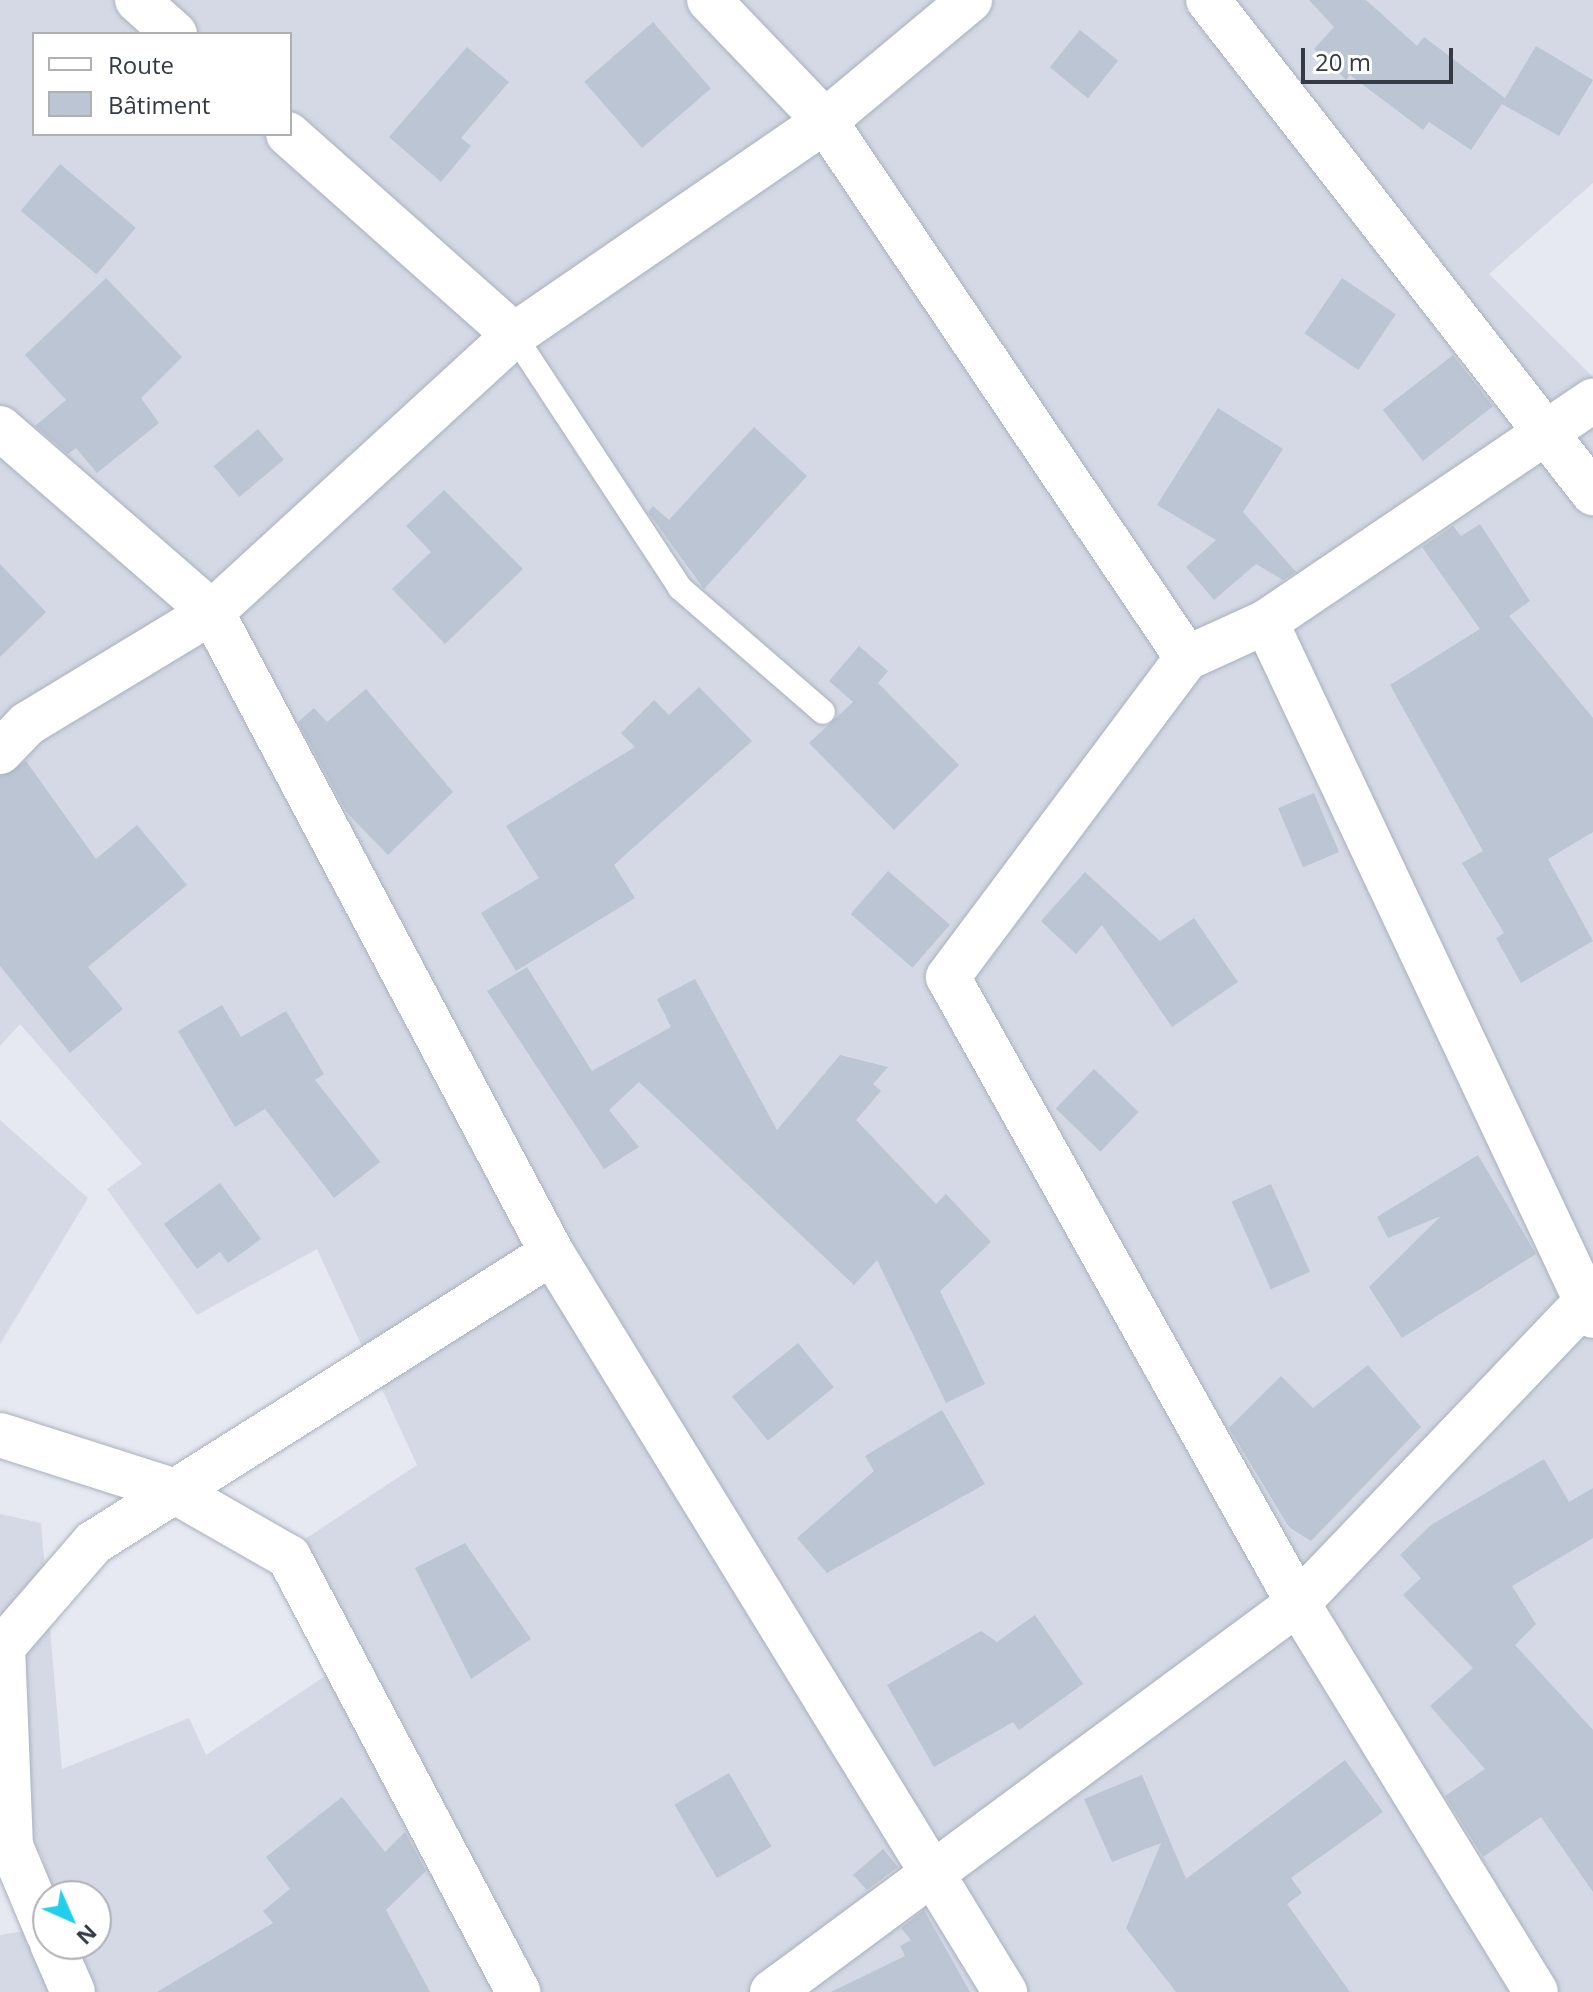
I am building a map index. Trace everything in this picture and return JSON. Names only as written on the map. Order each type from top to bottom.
[{"type":"street","points":[[137,0],[173,32]]},
{"type":"street","points":[[709,0],[825,121],[1187,658]]},
{"type":"street","points":[[0,752],[27,724],[212,612],[514,335],[825,121],[970,0]]},
{"type":"street","points":[[1208,0],[1593,493]]},
{"type":"street","points":[[290,136],[514,335]]},
{"type":"street","points":[[1536,1992],[1298,1603],[948,977],[1187,658],[1266,622],[1546,429],[1593,401]]},
{"type":"street","points":[[0,428],[212,612],[552,1253],[1005,1992]]},
{"type":"street","points":[[772,1992],[936,1875],[1298,1603],[1590,1303],[1266,622]]},
{"type":"street","points":[[32,1896],[11,1846],[3,1647],[93,1543],[172,1490],[552,1253]]},
{"type":"street","points":[[0,1435],[172,1490],[289,1557],[518,1992]]},
{"type":"street","points":[[59,1960],[73,1992]]},
{"type":"lane","points":[[514,335],[680,588],[823,712]]},
{"type":"shaded area","points":[[0,0],[1593,0],[1593,183],[1489,274],[1593,377],[1593,1992],[0,1992],[0,1935],[32,1930],[32,1960],[112,1960],[112,1880],[48,1880],[40,1851],[0,1857],[0,1514],[41,1523],[62,1769],[189,1718],[206,1755],[363,1651],[293,1547],[417,1465],[317,1249],[197,1315],[107,1189],[142,1164],[20,1024],[0,1046]]},
{"type":"shaded area","points":[[0,1120],[88,1198],[0,1344]]},
{"type":"building","points":[[1309,0],[1366,0],[1417,46],[1424,37],[1505,98],[1536,46],[1593,80],[1559,136],[1502,104],[1471,150],[1429,122],[1423,130],[1350,75],[1346,80],[1314,49],[1334,27]]},
{"type":"building","points":[[653,22],[711,88],[642,148],[584,82]]},
{"type":"building","points":[[1080,30],[1118,61],[1088,98],[1050,67]]},
{"type":"building","points":[[467,47],[509,82],[461,138],[471,146],[441,182],[389,137]]},
{"type":"building","points":[[60,164],[136,228],[97,274],[21,211]]},
{"type":"building","points":[[106,278],[182,357],[141,398],[159,423],[97,473],[76,448],[68,454],[35,426],[66,400],[25,355]]},
{"type":"building","points":[[1342,278],[1396,314],[1358,370],[1305,334]]},
{"type":"building","points":[[1453,355],[1493,406],[1423,461],[1383,410]]},
{"type":"building","points":[[1218,408],[1283,449],[1243,512],[1296,572],[1283,580],[1256,564],[1214,600],[1186,567],[1216,540],[1157,505]]},
{"type":"building","points":[[754,427],[807,476],[704,589],[648,512],[653,506],[669,520]]},
{"type":"building","points":[[258,429],[284,460],[239,497],[214,466]]},
{"type":"building","points":[[444,490],[523,569],[445,644],[392,589],[431,552],[406,526]]},
{"type":"building","points":[[1480,524],[1530,601],[1509,616],[1593,718],[1593,832],[1548,859],[1593,941],[1521,983],[1496,938],[1504,933],[1462,863],[1483,851],[1390,685],[1480,629],[1422,547],[1453,526],[1461,536]]},
{"type":"building","points":[[0,564],[46,612],[0,657]]},
{"type":"building","points":[[859,646],[888,671],[878,683],[959,765],[894,830],[809,743],[853,702],[829,681]]},
{"type":"building","points":[[699,687],[752,741],[614,865],[635,898],[516,971],[481,913],[539,878],[506,826],[635,747],[621,733],[654,700],[669,715]]},
{"type":"building","points":[[366,689],[453,792],[388,855],[347,813],[298,722],[314,708],[327,722]]},
{"type":"building","points":[[26,761],[96,859],[137,825],[187,885],[88,967],[123,1009],[70,1053],[0,966],[0,776]]},
{"type":"building","points":[[1314,793],[1339,852],[1303,867],[1278,808]]},
{"type":"building","points":[[888,871],[950,925],[912,968],[851,914]]},
{"type":"building","points":[[1085,872],[1160,941],[1194,918],[1238,982],[1172,1027],[1102,925],[1076,954],[1041,921]]},
{"type":"building","points":[[527,967],[592,1071],[671,1027],[657,999],[695,979],[777,1130],[840,1055],[888,1067],[873,1084],[881,1091],[856,1120],[936,1204],[946,1194],[991,1242],[940,1291],[985,1384],[946,1403],[877,1260],[854,1285],[639,1082],[609,1110],[639,1147],[604,1169],[487,991]]},
{"type":"building","points":[[222,1005],[241,1037],[286,1011],[324,1074],[315,1080],[380,1162],[334,1198],[265,1109],[235,1127],[178,1031]]},
{"type":"building","points":[[1094,1069],[1139,1112],[1100,1152],[1056,1109]]},
{"type":"building","points":[[1478,1155],[1536,1254],[1402,1338],[1369,1287],[1441,1216],[1388,1238],[1377,1217]]},
{"type":"building","points":[[220,1183],[261,1239],[228,1263],[220,1252],[197,1269],[164,1224]]},
{"type":"building","points":[[1271,1184],[1310,1272],[1271,1289],[1232,1201]]},
{"type":"building","points":[[798,1343],[834,1387],[768,1441],[732,1396]]},
{"type":"building","points":[[1368,1365],[1421,1427],[1311,1541],[1289,1527],[1229,1428],[1281,1376],[1313,1408]]},
{"type":"building","points":[[942,1410],[985,1484],[827,1573],[797,1538],[874,1471],[865,1456]]},
{"type":"building","points":[[1544,1459],[1569,1502],[1593,1488],[1593,1538],[1512,1586],[1536,1624],[1515,1645],[1593,1730],[1593,1892],[1541,1817],[1483,1857],[1445,1796],[1485,1769],[1430,1706],[1473,1668],[1403,1595],[1421,1578],[1400,1555],[1431,1525]]},
{"type":"building","points":[[465,1543],[531,1639],[471,1679],[415,1568]]},
{"type":"building","points":[[1035,1615],[1083,1684],[1019,1730],[1013,1722],[934,1767],[887,1685],[981,1631],[997,1642]]},
{"type":"building","points":[[1345,1760],[1383,1812],[1291,1878],[1302,1893],[1287,1904],[1350,1992],[1176,1992],[1126,1928],[1161,1843],[1112,1862],[1084,1799],[1142,1775],[1186,1879]]},
{"type":"building","points":[[729,1773],[772,1847],[717,1878],[674,1804]]},
{"type":"building","points":[[342,1797],[385,1852],[405,1832],[426,1871],[386,1910],[430,1992],[157,1992],[273,1923],[263,1911],[290,1889],[266,1857]]},
{"type":"building","points":[[883,1849],[898,1867],[867,1890],[853,1875]]},
{"type":"building","points":[[924,1910],[970,1992],[831,1992],[905,1956],[900,1946],[911,1940],[901,1928]]}]
